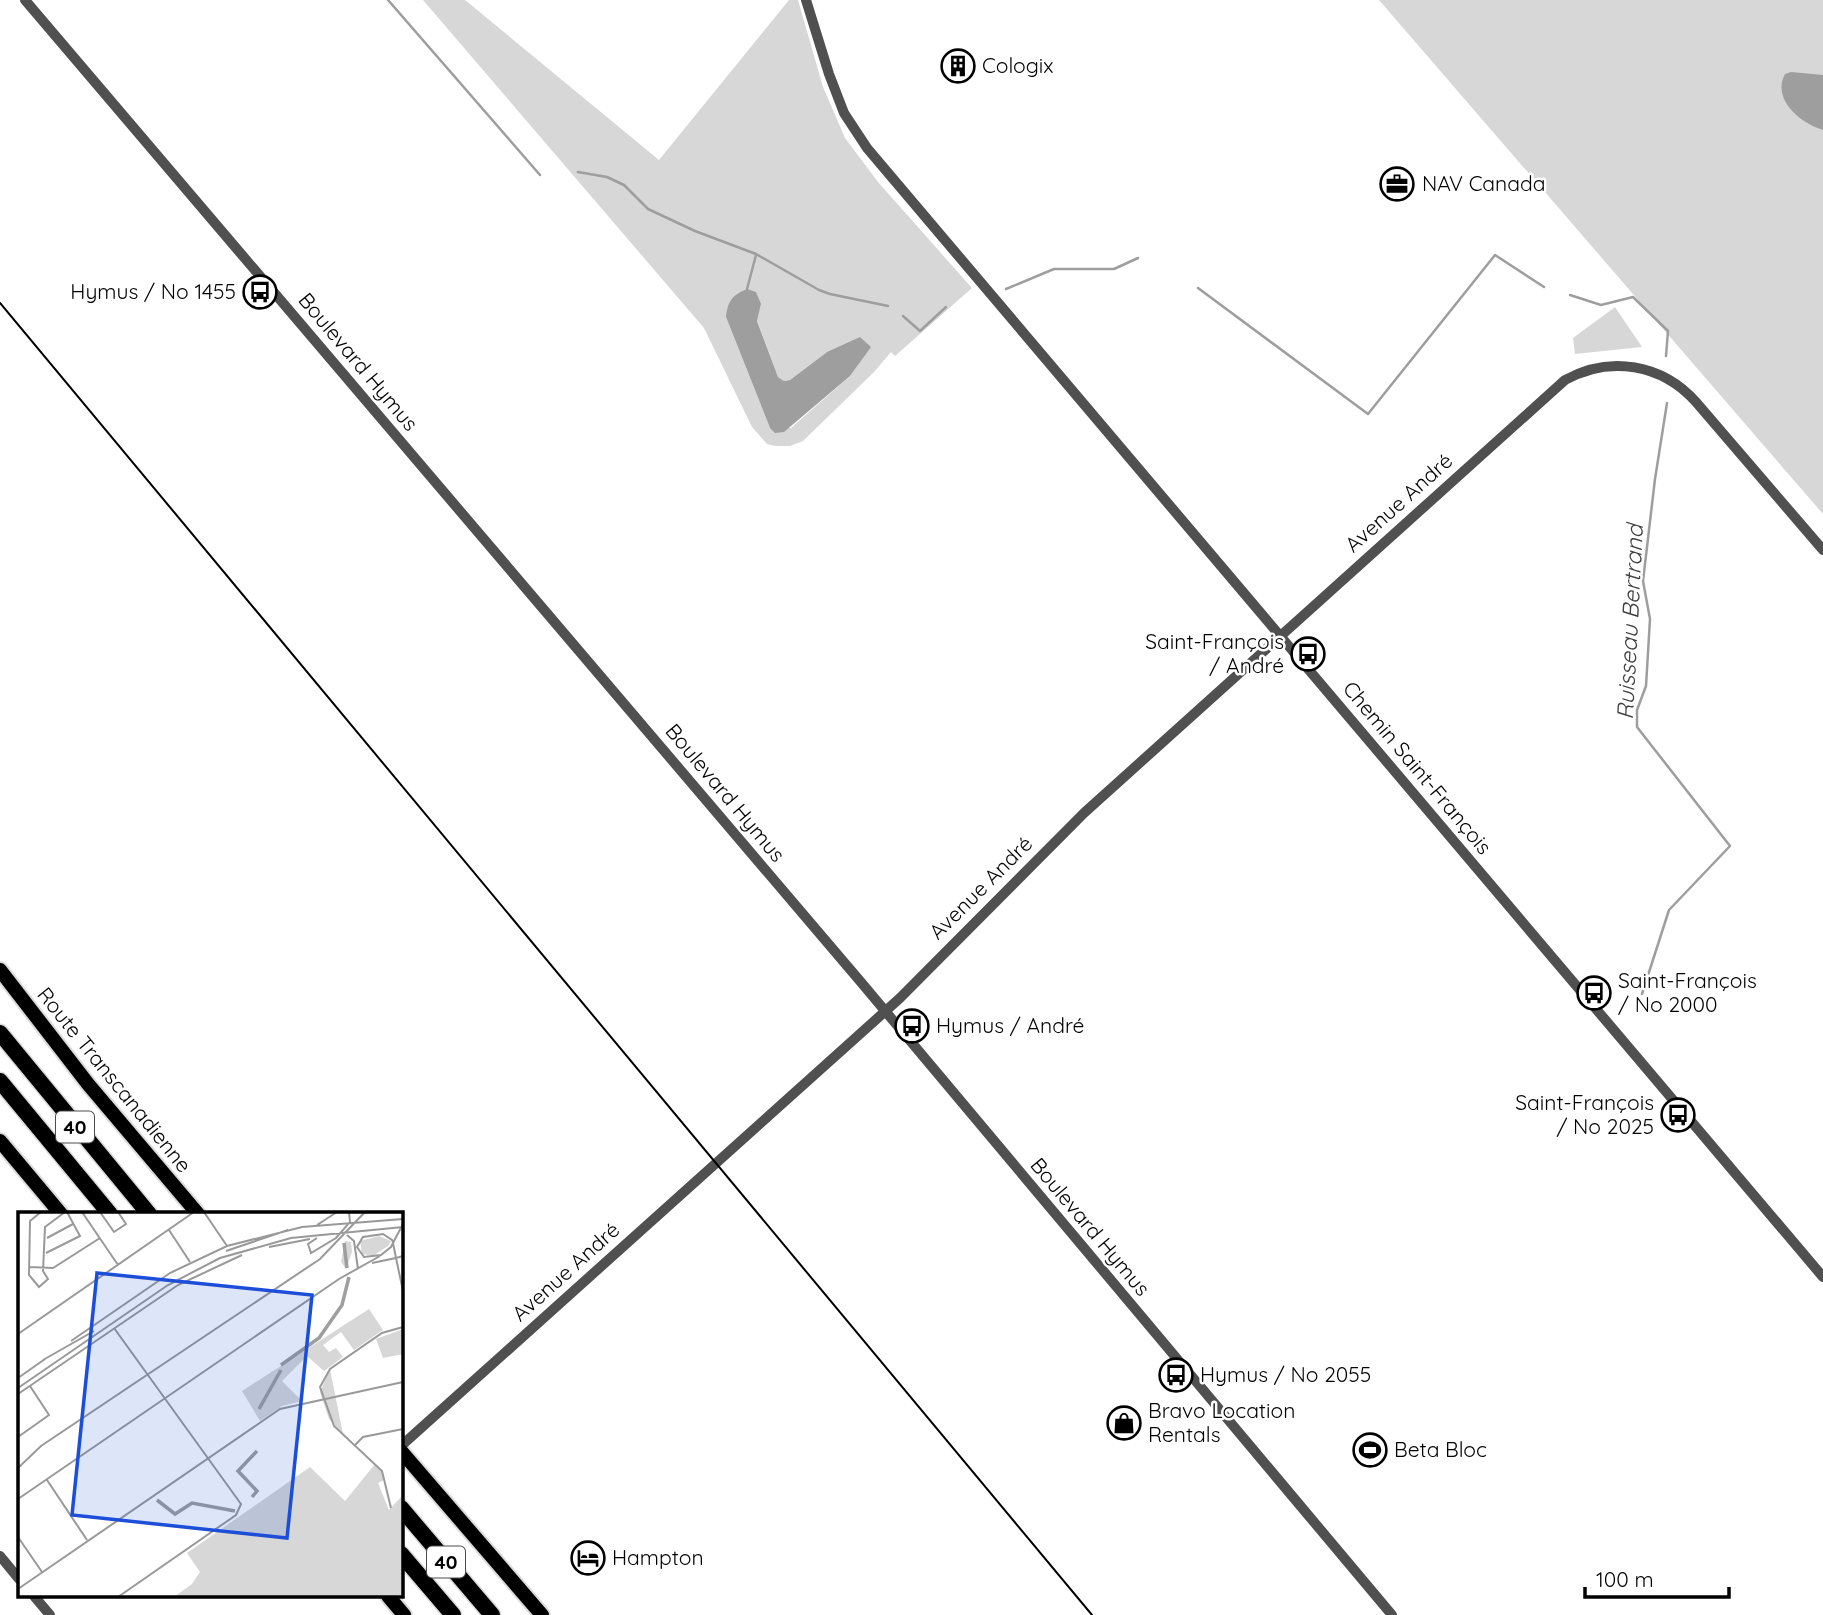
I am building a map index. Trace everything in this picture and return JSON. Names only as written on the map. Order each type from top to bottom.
[{"type":"highway","name":"40","points":[[0,1033],[147,1212]]},
{"type":"highway","name":"40","points":[[0,1082],[108,1212]]},
{"type":"highway","name":"40","points":[[402,1509],[492,1615]]},
{"type":"highway","name":"40","points":[[402,1555],[453,1615]]},
{"type":"highway","points":[[414,1570],[447,1615]]},
{"type":"main road","name":"Route Transcanadienne","points":[[0,970],[81,1076],[196,1212]]},
{"type":"main road","points":[[0,1141],[59,1212]]},
{"type":"main road","points":[[402,1450],[542,1615]]},
{"type":"main road","points":[[390,1598],[404,1615]]},
{"type":"street","name":"Boulevard Hymus","points":[[25,0],[885,1011],[1392,1615]]},
{"type":"street","name":"Chemin Saint-François","points":[[806,0],[844,113],[867,148],[1823,1277]]},
{"type":"street","name":"Avenue André","points":[[402,1448],[885,1011],[1076,821],[1559,385],[1580,373],[1596,368],[1621,366],[1638,367],[1657,373],[1679,386],[1823,550]]},
{"type":"street","points":[[0,1556],[18,1578]]},
{"type":"street","points":[[36,1598],[50,1615]]},
{"type":"shaded area","points":[[423,0],[465,0],[659,160],[789,0],[798,0],[823,87],[845,138],[878,182],[972,288],[895,356],[891,352],[803,441],[790,446],[767,444],[752,427],[704,328]],"holes":[[[761,304],[757,320],[778,377],[784,381],[790,380],[827,352],[870,347],[850,376],[791,428],[770,428],[726,317]]]},
{"type":"shaded area","points":[[1379,0],[1823,0],[1823,514]]},
{"type":"shaded area","points":[[1791,72],[1823,75],[1823,130],[1806,122],[1785,102],[1782,84],[1785,74]]},
{"type":"shaded area","points":[[747,289],[756,292],[761,304],[757,321],[778,377],[784,381],[790,380],[827,352],[860,337],[871,347],[850,376],[784,432],[775,433],[770,428],[726,317],[732,299]]},
{"type":"shaded area","points":[[1615,307],[1642,347],[1575,354],[1573,338]]},
{"type":"waterway","name":"Ruisseau Bertrand","points":[[388,0],[540,175]]},
{"type":"waterway","name":"Ruisseau Bertrand","points":[[578,172],[607,177],[624,185],[648,209],[695,231],[756,254],[819,290],[888,306]]},
{"type":"waterway","points":[[747,289],[756,255]]},
{"type":"waterway","name":"Ruisseau Bertrand","points":[[1198,288],[1368,414],[1495,255],[1544,287]]},
{"type":"waterway","name":"Ruisseau Bertrand","points":[[1006,289],[1054,269],[1114,269],[1138,258]]},
{"type":"waterway","name":"Ruisseau Bertrand","points":[[1570,295],[1601,305],[1633,297],[1668,331],[1666,356]]},
{"type":"waterway","name":"Ruisseau Bertrand","points":[[903,316],[920,331],[946,307]]},
{"type":"waterway","name":"Ruisseau Bertrand","points":[[1642,994],[1669,910],[1730,846],[1637,727],[1637,710],[1646,686],[1650,619],[1643,581],[1667,403]]},
{"type":"tram line","points":[[0,303],[1092,1615]]},
{"type":"place","name":"Cologix","points":[[958,66]]},
{"type":"place","name":"NAV Canada","points":[[1397,184]]},
{"type":"place","name":"Hymus / No 1455","points":[[260,292]]},
{"type":"place","name":"Saint-François / André","points":[[1308,654]]},
{"type":"place","name":"Saint-François / No 2000","points":[[1594,993]]},
{"type":"place","name":"Hymus / André","points":[[912,1026]]},
{"type":"place","name":"Saint-François / No 2025","points":[[1678,1115]]},
{"type":"place","name":"Hymus / No 2055","points":[[1176,1375]]},
{"type":"place","name":"Bravo Location Rentals","points":[[1124,1423]]},
{"type":"place","name":"Beta Bloc","points":[[1370,1450]]},
{"type":"place","name":"Hampton","points":[[588,1558]]}]
